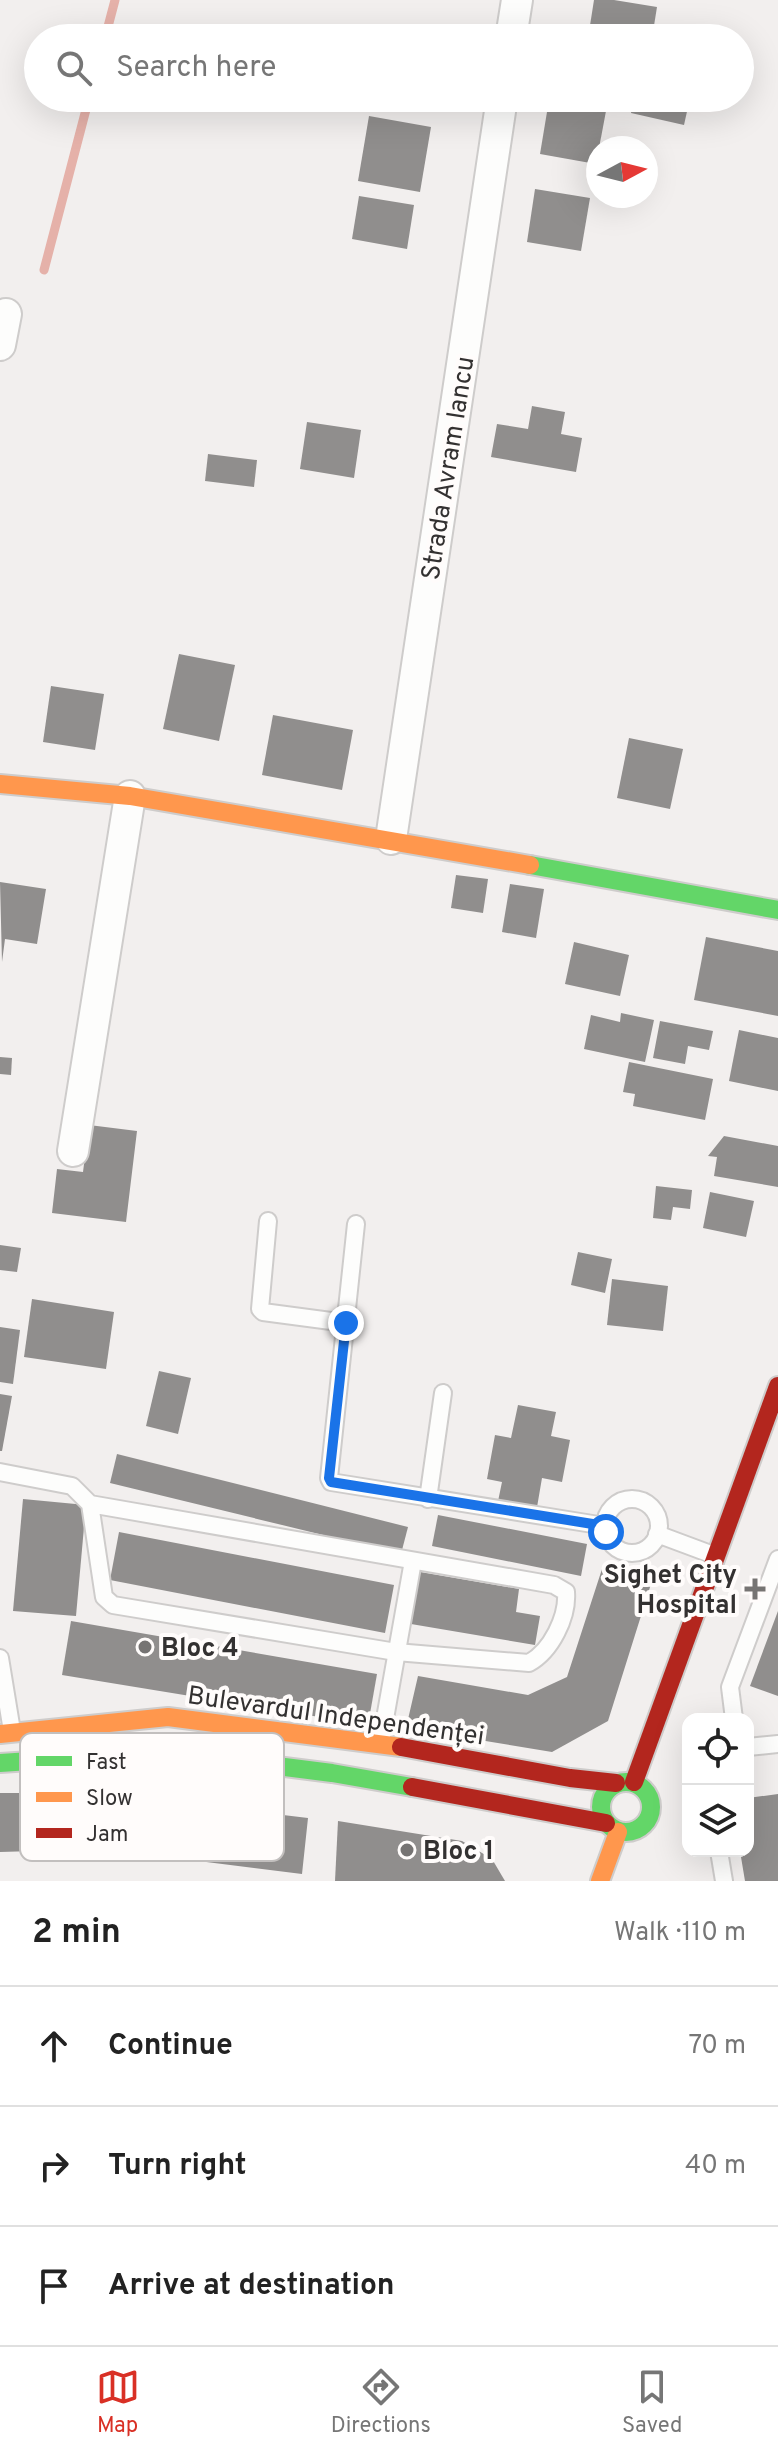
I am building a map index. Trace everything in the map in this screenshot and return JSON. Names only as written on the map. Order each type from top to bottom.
[{"type":"street","points":[[513,24],[517,0]]},
{"type":"street","name":"Strada Avram Iancu","points":[[391,839],[500,112]]},
{"type":"street","points":[[0,345],[6,314]]},
{"type":"street","points":[[0,784],[130,796],[391,839],[778,910]]},
{"type":"street","points":[[73,1151],[130,796]]},
{"type":"street","points":[[600,1881],[612,1827],[601,1809],[603,1795],[625,1782],[718,1556],[778,1386]]},
{"type":"street","points":[[167,1733],[168,1717]]},
{"type":"street","name":"Bulevardul Independenței","points":[[6,1733],[168,1717],[381,1743],[570,1778],[625,1782]]},
{"type":"street","points":[[0,1763],[20,1762]]},
{"type":"street","points":[[284,1767],[562,1813],[631,1833],[644,1826],[651,1815],[652,1802],[646,1790],[625,1782]]},
{"type":"lane","points":[[268,1221],[260,1309],[263,1312],[346,1323]]},
{"type":"lane","points":[[356,1224],[329,1478],[334,1484],[605,1526]]},
{"type":"lane","points":[[428,1499],[443,1393]]},
{"type":"lane","points":[[0,1472],[72,1486],[90,1504],[554,1585],[566,1592],[567,1603],[549,1646],[529,1663],[396,1652],[113,1605],[104,1597],[90,1504]]},
{"type":"lane","points":[[626,1499],[638,1500],[649,1506],[656,1515],[657,1534],[646,1548],[628,1552],[612,1544],[605,1526],[608,1514],[615,1505],[626,1499]]},
{"type":"lane","points":[[657,1534],[718,1556]]},
{"type":"lane","points":[[733,1713],[730,1687],[778,1559]]},
{"type":"lane","points":[[381,1743],[413,1561]]},
{"type":"lane","points":[[0,1658],[6,1733]]},
{"type":"lane","points":[[754,1746],[778,1744]]},
{"type":"lane","points":[[720,1857],[724,1881]]},
{"type":"building","points":[[594,0],[657,7],[654,24],[590,24]]},
{"type":"building","points":[[547,112],[606,112],[601,136],[586,136],[586,162],[540,154]]},
{"type":"building","points":[[631,112],[687,112],[684,125]]},
{"type":"building","points":[[369,116],[431,127],[420,192],[358,181]]},
{"type":"building","points":[[535,189],[586,197],[588,208],[581,251],[527,242]]},
{"type":"building","points":[[359,196],[414,205],[407,249],[352,239]]},
{"type":"building","points":[[532,406],[565,412],[561,434],[582,438],[576,472],[491,457],[497,424],[528,429]]},
{"type":"building","points":[[307,422],[361,430],[354,478],[300,469]]},
{"type":"building","points":[[208,454],[257,460],[254,487],[205,481]]},
{"type":"building","points":[[179,654],[235,665],[219,741],[163,729]]},
{"type":"building","points":[[51,686],[104,694],[95,750],[43,742]]},
{"type":"building","points":[[273,715],[353,730],[342,790],[262,775]]},
{"type":"building","points":[[629,738],[683,749],[670,809],[617,798]]},
{"type":"building","points":[[456,875],[488,879],[483,913],[451,908]]},
{"type":"building","points":[[0,882],[46,889],[37,944],[5,939],[2,962]]},
{"type":"building","points":[[510,884],[544,889],[536,938],[502,932]]},
{"type":"building","points":[[706,937],[778,951],[778,1016],[694,1000]]},
{"type":"building","points":[[574,942],[629,955],[620,996],[565,984]]},
{"type":"building","points":[[621,1013],[654,1020],[645,1062],[584,1049],[591,1015],[620,1022]]},
{"type":"building","points":[[660,1021],[713,1031],[709,1050],[688,1046],[685,1064],[653,1058]]},
{"type":"building","points":[[739,1030],[778,1038],[778,1091],[729,1081]]},
{"type":"building","points":[[0,1057],[12,1058],[11,1075],[0,1074]]},
{"type":"building","points":[[629,1062],[713,1079],[705,1120],[633,1106],[635,1094],[623,1092]]},
{"type":"building","points":[[89,1125],[137,1131],[126,1222],[52,1213],[57,1169],[83,1172]]},
{"type":"building","points":[[724,1136],[778,1146],[778,1187],[714,1176],[717,1157],[708,1156]]},
{"type":"building","points":[[656,1186],[692,1190],[690,1209],[673,1207],[671,1220],[653,1218]]},
{"type":"building","points":[[710,1192],[754,1201],[746,1237],[703,1228]]},
{"type":"building","points":[[0,1245],[21,1248],[17,1272],[0,1270]]},
{"type":"building","points":[[578,1252],[612,1259],[605,1293],[571,1285]]},
{"type":"building","points":[[612,1279],[668,1286],[663,1331],[607,1325]]},
{"type":"building","points":[[32,1299],[114,1312],[106,1369],[24,1357]]},
{"type":"building","points":[[0,1327],[20,1330],[13,1384],[0,1382]]},
{"type":"building","points":[[159,1371],[191,1378],[178,1434],[146,1426]]},
{"type":"building","points":[[0,1394],[12,1396],[2,1451],[0,1451]]},
{"type":"building","points":[[518,1405],[556,1412],[551,1436],[570,1440],[562,1482],[542,1478],[536,1513],[497,1506],[502,1482],[487,1479],[495,1435],[511,1438]]},
{"type":"building","points":[[117,1454],[408,1527],[401,1554],[110,1483]]},
{"type":"building","points":[[23,1499],[86,1505],[76,1616],[13,1611]]},
{"type":"building","points":[[438,1515],[587,1544],[581,1576],[432,1546]]},
{"type":"building","points":[[119,1532],[394,1585],[385,1633],[110,1580]]},
{"type":"building","points":[[602,1569],[651,1584],[608,1721],[552,1752],[406,1728],[418,1676],[528,1695],[567,1677]]},
{"type":"building","points":[[420,1572],[519,1589],[516,1612],[540,1616],[535,1645],[411,1624]]},
{"type":"building","points":[[778,1611],[778,1696],[750,1686]]},
{"type":"building","name":"Bloc 4","points":[[71,1621],[377,1674],[368,1725],[62,1675]]},
{"type":"building","points":[[0,1793],[20,1793],[20,1851],[0,1852]]},
{"type":"building","points":[[778,1794],[778,1881],[745,1881],[741,1857],[754,1857],[754,1797]]},
{"type":"building","points":[[284,1815],[308,1818],[302,1874],[199,1861],[284,1861]]},
{"type":"building","name":"Bloc 1","points":[[338,1821],[462,1841],[492,1859],[505,1881],[335,1881]]},
{"type":"waterway","points":[[109,24],[115,0]]},
{"type":"waterway","points":[[44,270],[85,112]]},
{"type":"traffic: fast","points":[[530,865],[778,910]]},
{"type":"traffic: fast","points":[[0,1763],[20,1762]]},
{"type":"traffic: fast","points":[[284,1767],[412,1787]]},
{"type":"traffic: fast","points":[[626,1782],[644,1789],[651,1807],[644,1825],[626,1832],[608,1825],[601,1807],[608,1789],[626,1782]]},
{"type":"traffic: slow","points":[[0,784],[130,796],[530,865]]},
{"type":"traffic: slow","points":[[0,1734],[168,1717],[401,1747]]},
{"type":"traffic: slow","points":[[600,1881],[618,1832]]},
{"type":"traffic: jam","points":[[634,1782],[778,1386]]},
{"type":"traffic: jam","points":[[401,1747],[570,1778],[616,1783]]},
{"type":"traffic: jam","points":[[412,1787],[606,1823]]},
{"type":"place","name":"Sighet City Hospital","points":[[755,1589]]},
{"type":"place","name":"Bloc 4","points":[[145,1647]]},
{"type":"place","name":"Bloc 1","points":[[407,1850]]},
{"type":"route","points":[[346,1323],[331,1482],[605,1526],[606,1532]]}]
